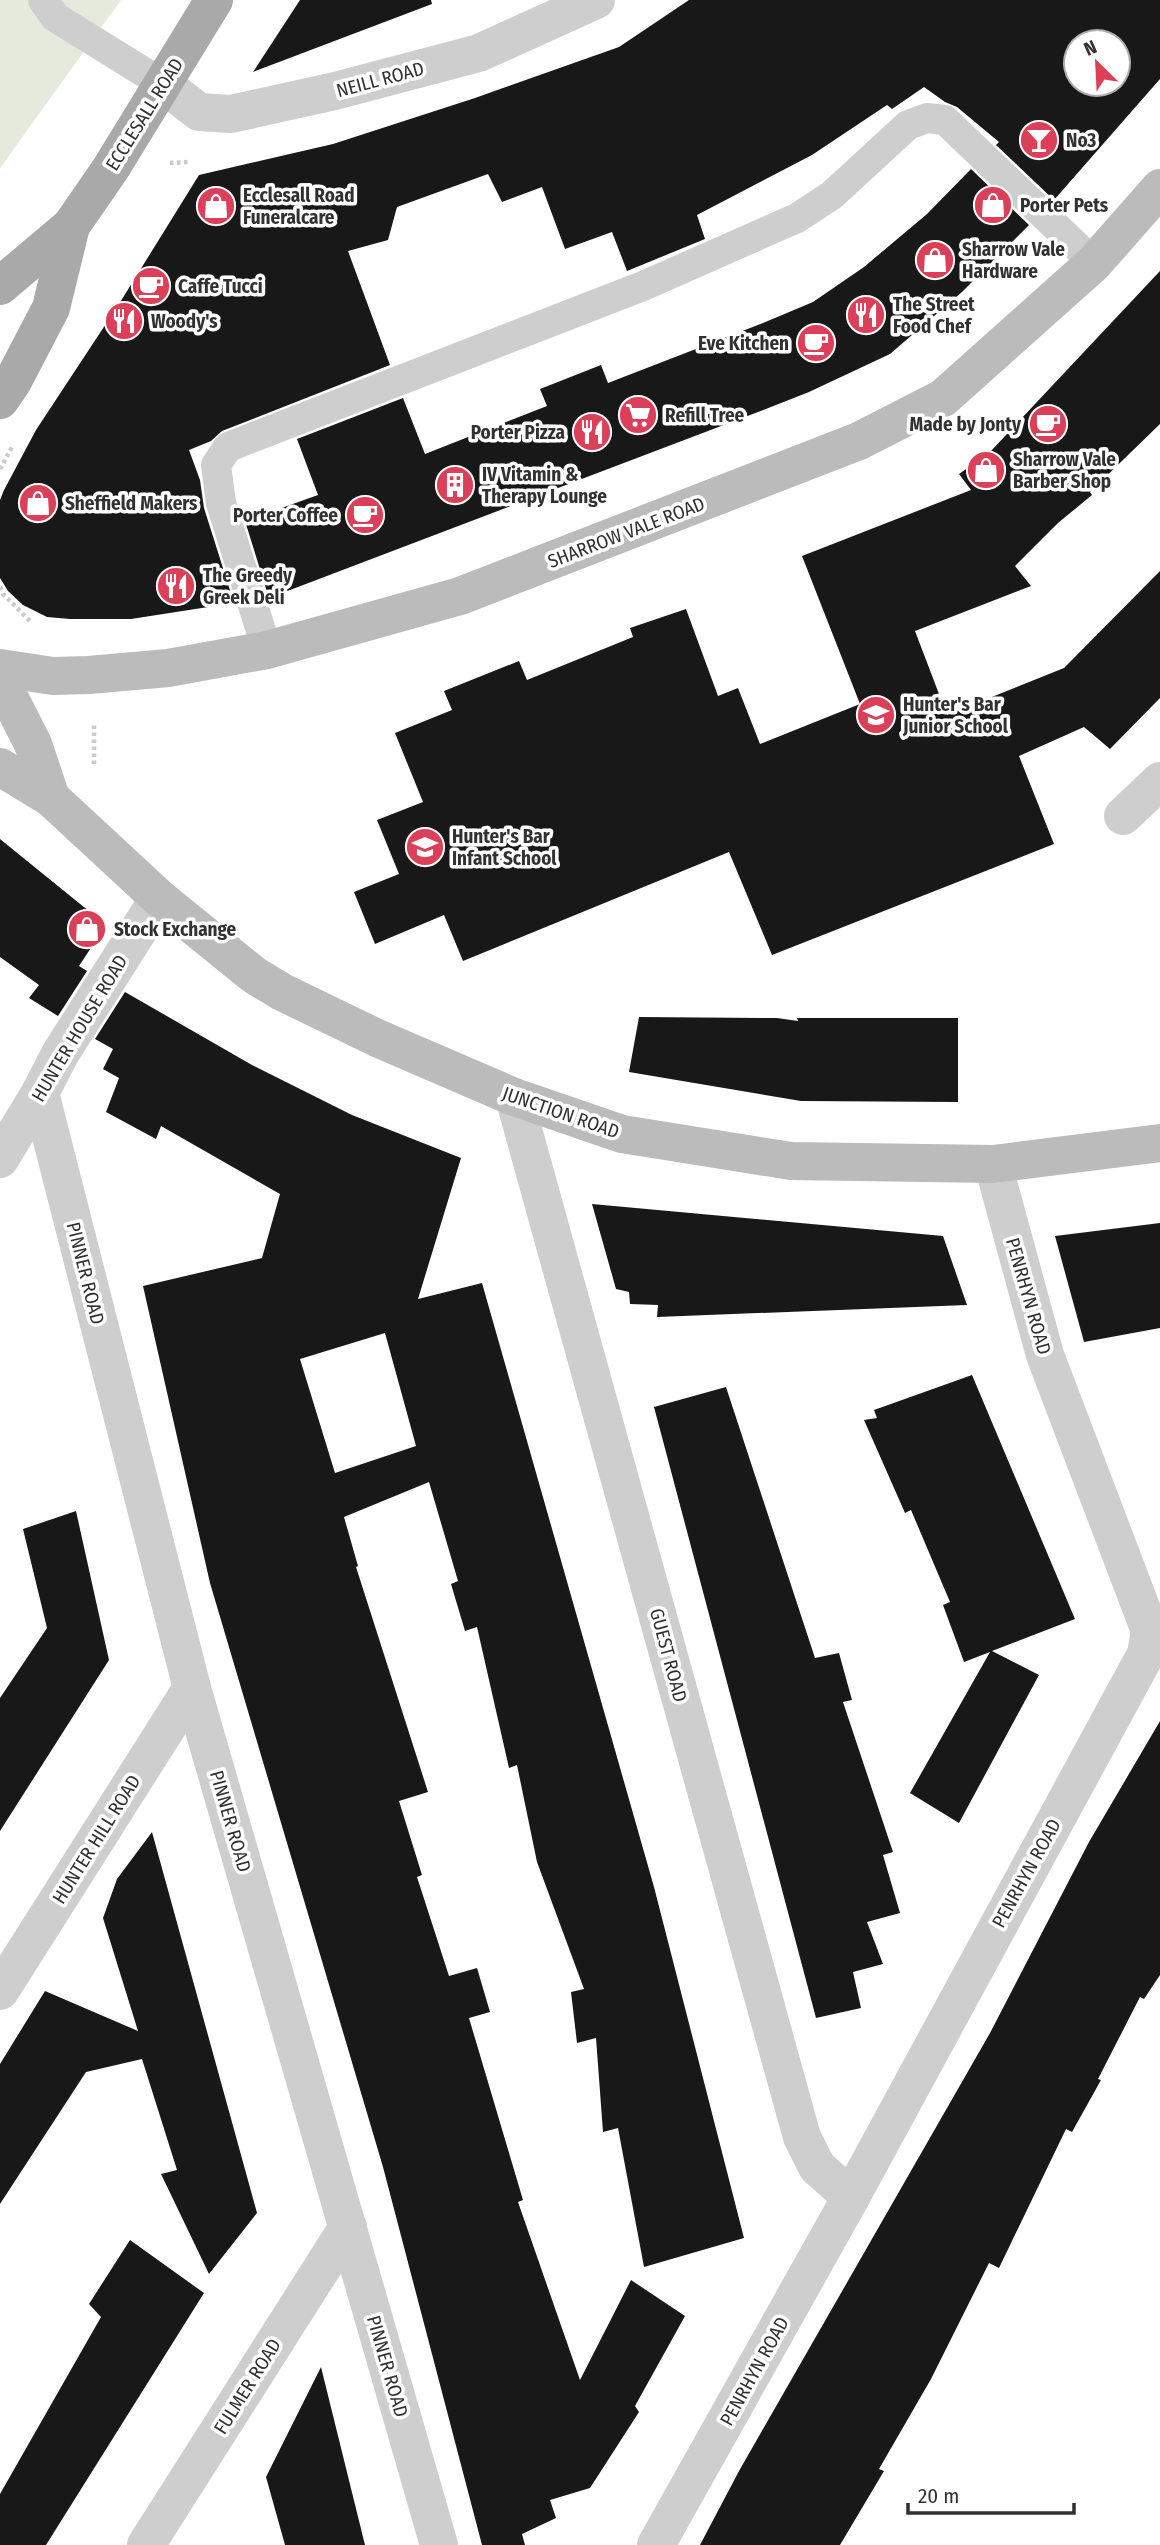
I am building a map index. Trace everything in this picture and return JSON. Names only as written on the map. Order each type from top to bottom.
[{"type":"main road","name":"ECCLESALL ROAD","points":[[0,286],[71,226],[214,0]]},
{"type":"main road","name":"ECCLESALL ROAD","points":[[0,400],[13,381],[51,308],[71,226]]},
{"type":"street","name":"NEILL ROAD","points":[[163,84],[199,112],[231,114],[335,91],[479,52],[596,0]]},
{"type":"street","name":"SHARROW VALE ROAD","points":[[0,668],[53,676],[89,675],[168,668],[267,650],[460,596],[859,440],[943,398],[1094,263],[1160,188]]},
{"type":"street","name":"JUNCTION ROAD","points":[[0,679],[33,744],[51,798]]},
{"type":"street","name":"JUNCTION ROAD","points":[[0,767],[51,798],[159,898],[254,975],[282,992],[377,1038],[514,1097],[622,1133],[791,1161],[993,1164],[1160,1143]]},
{"type":"street","points":[[1123,816],[1160,781]]},
{"type":"street","name":"HUNTER HOUSE ROAD","points":[[0,1159],[60,1054],[159,898]]},
{"type":"street","name":"PINNER ROAD","points":[[40,1093],[192,1688],[439,2545]]},
{"type":"street","name":"GUEST ROAD","points":[[514,1097],[802,2137],[817,2167],[851,2197]]},
{"type":"street","name":"PENRHYN ROAD","points":[[656,2545],[851,2197],[1146,1654],[1150,1631],[1045,1355],[993,1164]]},
{"type":"street","name":"HUNTER HILL ROAD","points":[[0,1990],[192,1688]]},
{"type":"street","name":"FULMER ROAD","points":[[146,2545],[348,2227]]},
{"type":"lane","points":[[43,0],[55,18],[163,84]]},
{"type":"lane","points":[[267,650],[221,503],[216,464],[228,447],[643,286],[797,218],[831,195],[908,125],[927,118],[945,120],[1094,263]]},
{"type":"shaded area","points":[[0,0],[121,0],[0,168]]},
{"type":"building","points":[[300,0],[431,0],[432,4],[253,72]]},
{"type":"building","points":[[689,0],[1160,0],[1160,79],[1054,200],[996,145],[999,142],[957,107],[924,87],[892,109],[887,105],[812,155],[697,215],[705,239],[627,271],[612,232],[565,249],[542,187],[502,202],[488,174],[397,207],[388,240],[348,251],[390,365],[222,431],[211,441],[189,450],[234,603],[131,619],[47,617],[23,605],[8,591],[0,578],[0,500],[4,490],[36,430],[199,175],[333,144],[619,47]]},
{"type":"building","points":[[971,169],[1029,225],[962,292],[890,354],[809,392],[269,598],[245,521],[318,495],[297,439],[403,398],[425,454],[547,406],[540,389],[601,365],[608,383],[763,323],[813,302],[864,267],[927,214]]},
{"type":"building","points":[[1160,271],[1160,424],[1090,492],[1092,495],[1058,523],[1015,566],[1031,586],[915,631],[947,715],[1064,668],[1160,571],[1160,698],[1110,749],[1084,727],[1019,756],[1054,844],[772,955],[729,852],[463,961],[444,915],[375,944],[354,892],[399,874],[377,820],[423,802],[395,733],[452,710],[444,691],[519,661],[527,680],[633,637],[630,628],[686,609],[718,696],[738,688],[760,744],[860,704],[802,556],[971,490],[959,474],[990,452]]},
{"type":"building","points":[[0,839],[106,925],[79,966],[87,971],[58,1016],[29,998],[39,985],[0,957]]},
{"type":"building","points":[[125,992],[252,1065],[352,1115],[461,1158],[418,1299],[482,1283],[654,1887],[744,2238],[644,2267],[618,2128],[603,2132],[596,2038],[577,2043],[571,1992],[584,1989],[537,1862],[517,1765],[509,1768],[477,1627],[465,1631],[451,1584],[458,1581],[429,1482],[344,1517],[358,1566],[356,1567],[428,1792],[399,1801],[422,1875],[417,1877],[449,1976],[477,1968],[490,2012],[469,2018],[523,2200],[518,2202],[580,2380],[631,2280],[685,2316],[635,2406],[639,2412],[590,2488],[550,2500],[556,2518],[522,2534],[525,2545],[482,2545],[383,2167],[210,1583],[143,1286],[262,1258],[280,1194],[161,1126],[156,1139],[106,1112],[119,1078],[103,1069],[113,1049],[95,1039]],"holes":[[[385,1333],[416,1446],[335,1473],[300,1359]]]},
{"type":"building","points":[[639,1017],[777,1018],[798,1021],[797,1018],[958,1018],[958,1102],[801,1101],[629,1072]]},
{"type":"building","points":[[592,1204],[943,1236],[967,1305],[657,1317],[658,1305],[630,1304],[629,1292],[616,1289]]},
{"type":"building","points":[[1160,1223],[1160,1328],[1084,1342],[1055,1236]]},
{"type":"building","points":[[972,1375],[1075,1619],[992,1651],[1039,1675],[959,1823],[910,1793],[990,1652],[964,1662],[943,1605],[950,1602],[911,1510],[905,1513],[864,1420],[877,1418],[874,1410]]},
{"type":"building","points":[[726,1387],[815,1658],[839,1653],[852,1700],[843,1702],[893,1852],[883,1855],[900,1913],[867,1922],[883,1964],[853,1972],[861,2008],[816,2018],[654,1407]]},
{"type":"building","points":[[76,1511],[109,1660],[0,1831],[0,1698],[47,1628],[23,1529]]},
{"type":"building","points":[[1160,1721],[1160,1975],[1144,1999],[1140,1997],[1098,2079],[1101,2080],[1072,2132],[1066,2129],[999,2268],[989,2263],[931,2379],[879,2469],[884,2471],[840,2545],[700,2545],[739,2471],[990,2033],[1089,1842]]},
{"type":"building","points":[[152,1832],[257,2213],[209,2274],[161,2174],[177,2170],[142,2059],[86,2072],[0,2204],[0,2064],[45,1991],[138,2031],[103,1918],[117,1879]]},
{"type":"building","points":[[130,2240],[204,2293],[46,2545],[0,2545],[0,2494],[101,2317],[89,2304]]},
{"type":"building","points":[[321,2367],[365,2545],[285,2545],[266,2477]]},
{"type":"place","name":"No3","points":[[1039,140]]},
{"type":"place","name":"Porter Pets","points":[[993,205]]},
{"type":"place","name":"Ecclesall Road Funeralcare","points":[[216,206]]},
{"type":"place","name":"Sharrow Vale Hardware","points":[[935,260]]},
{"type":"place","name":"Caffe Tucci","points":[[151,286]]},
{"type":"place","name":"The Street Food Chef","points":[[866,315]]},
{"type":"place","name":"Woody's","points":[[124,321]]},
{"type":"place","name":"Eve Kitchen","points":[[816,343]]},
{"type":"place","name":"Refill Tree","points":[[638,415]]},
{"type":"place","name":"Made by Jonty","points":[[1048,424]]},
{"type":"place","name":"Porter Pizza","points":[[592,432]]},
{"type":"place","name":"Sharrow Vale Barber Shop","points":[[986,470]]},
{"type":"place","name":"IV Vitamin & Therapy Lounge","points":[[455,485]]},
{"type":"place","name":"Sheffield Makers","points":[[38,503]]},
{"type":"place","name":"Porter Coffee","points":[[365,515]]},
{"type":"place","name":"The Greedy Greek Deli","points":[[176,586]]},
{"type":"place","name":"Hunter's Bar Junior School","points":[[876,715]]},
{"type":"place","name":"Hunter's Bar Infant School","points":[[425,847]]},
{"type":"place","name":"Stock Exchange","points":[[87,929]]}]
